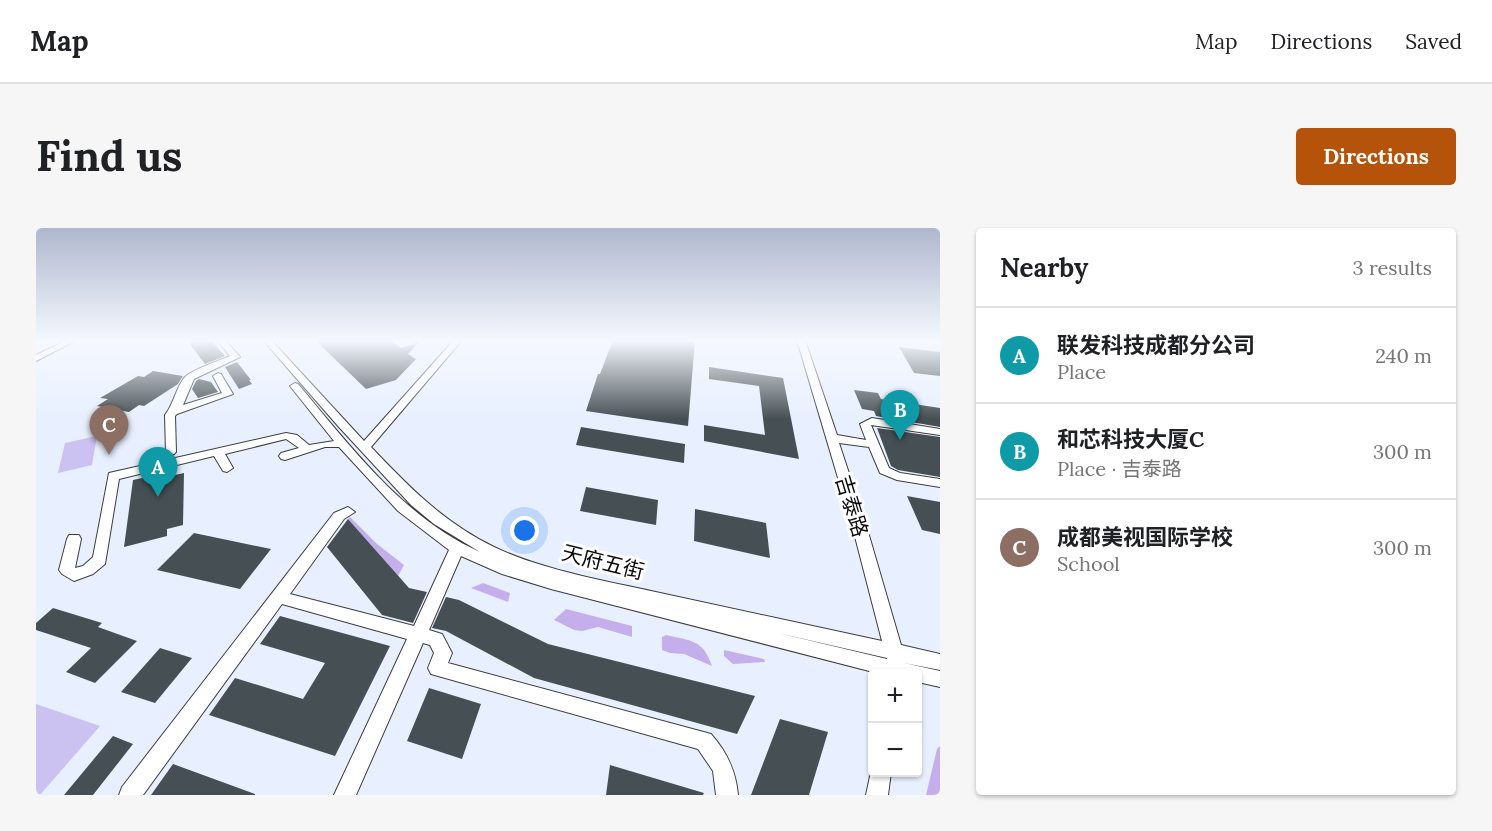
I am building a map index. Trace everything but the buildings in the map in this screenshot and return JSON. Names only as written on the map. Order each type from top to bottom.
[{"type":"street","points":[[175,411],[190,377],[216,366]]},
{"type":"street","name":"天府五街","points":[[279,366],[342,444],[378,484],[413,517],[458,547],[481,559],[545,581],[905,668],[940,663]]},
{"type":"street","name":"天府五街","points":[[291,366],[364,448],[439,521],[462,537],[510,560],[940,679]]},
{"type":"street","points":[[364,448],[435,366]]},
{"type":"street","name":"吉泰路","points":[[809,366],[905,668]]},
{"type":"street","points":[[170,452],[170,415],[175,411],[228,394],[218,376]]},
{"type":"street","points":[[940,432],[868,421],[865,424],[882,466],[888,472],[940,483]]},
{"type":"street","points":[[74,539],[66,570],[74,575],[88,570],[100,560],[113,476],[286,436],[293,437],[307,449]]},
{"type":"street","points":[[831,438],[873,444]]},
{"type":"street","points":[[285,456],[324,444],[342,444]]},
{"type":"street","points":[[216,452],[221,456],[227,468]]},
{"type":"street","points":[[130,795],[339,516],[348,512]]},
{"type":"street","points":[[345,795],[458,547]]},
{"type":"street","points":[[278,597],[436,639],[443,653],[437,668],[704,741],[723,766],[727,779],[727,795]]},
{"type":"street","points":[[877,795],[880,777]]},
{"type":"shaded area","points":[[97,436],[92,465],[58,473],[65,443]]},
{"type":"shaded area","points":[[350,517],[377,544],[404,565],[398,576],[348,519]]},
{"type":"shaded area","points":[[483,583],[510,593],[508,602],[471,588]]},
{"type":"shaded area","points":[[566,609],[632,626],[632,637],[598,627],[582,631],[574,630],[554,620]]},
{"type":"shaded area","points":[[666,635],[689,640],[700,646],[712,666],[684,654],[662,650],[662,637]]},
{"type":"shaded area","points":[[724,650],[764,659],[765,662],[733,664],[724,656]]},
{"type":"shaded area","points":[[36,704],[100,726],[40,795],[36,795]]},
{"type":"shaded area","points":[[940,746],[940,795],[926,795],[937,749]]},
{"type":"place","name":"和芯科技大厦C","points":[[900,440]]},
{"type":"place","name":"成都美视国际学校","points":[[109,455]]},
{"type":"place","name":"联发科技成都分公司","points":[[158,497]]}]
